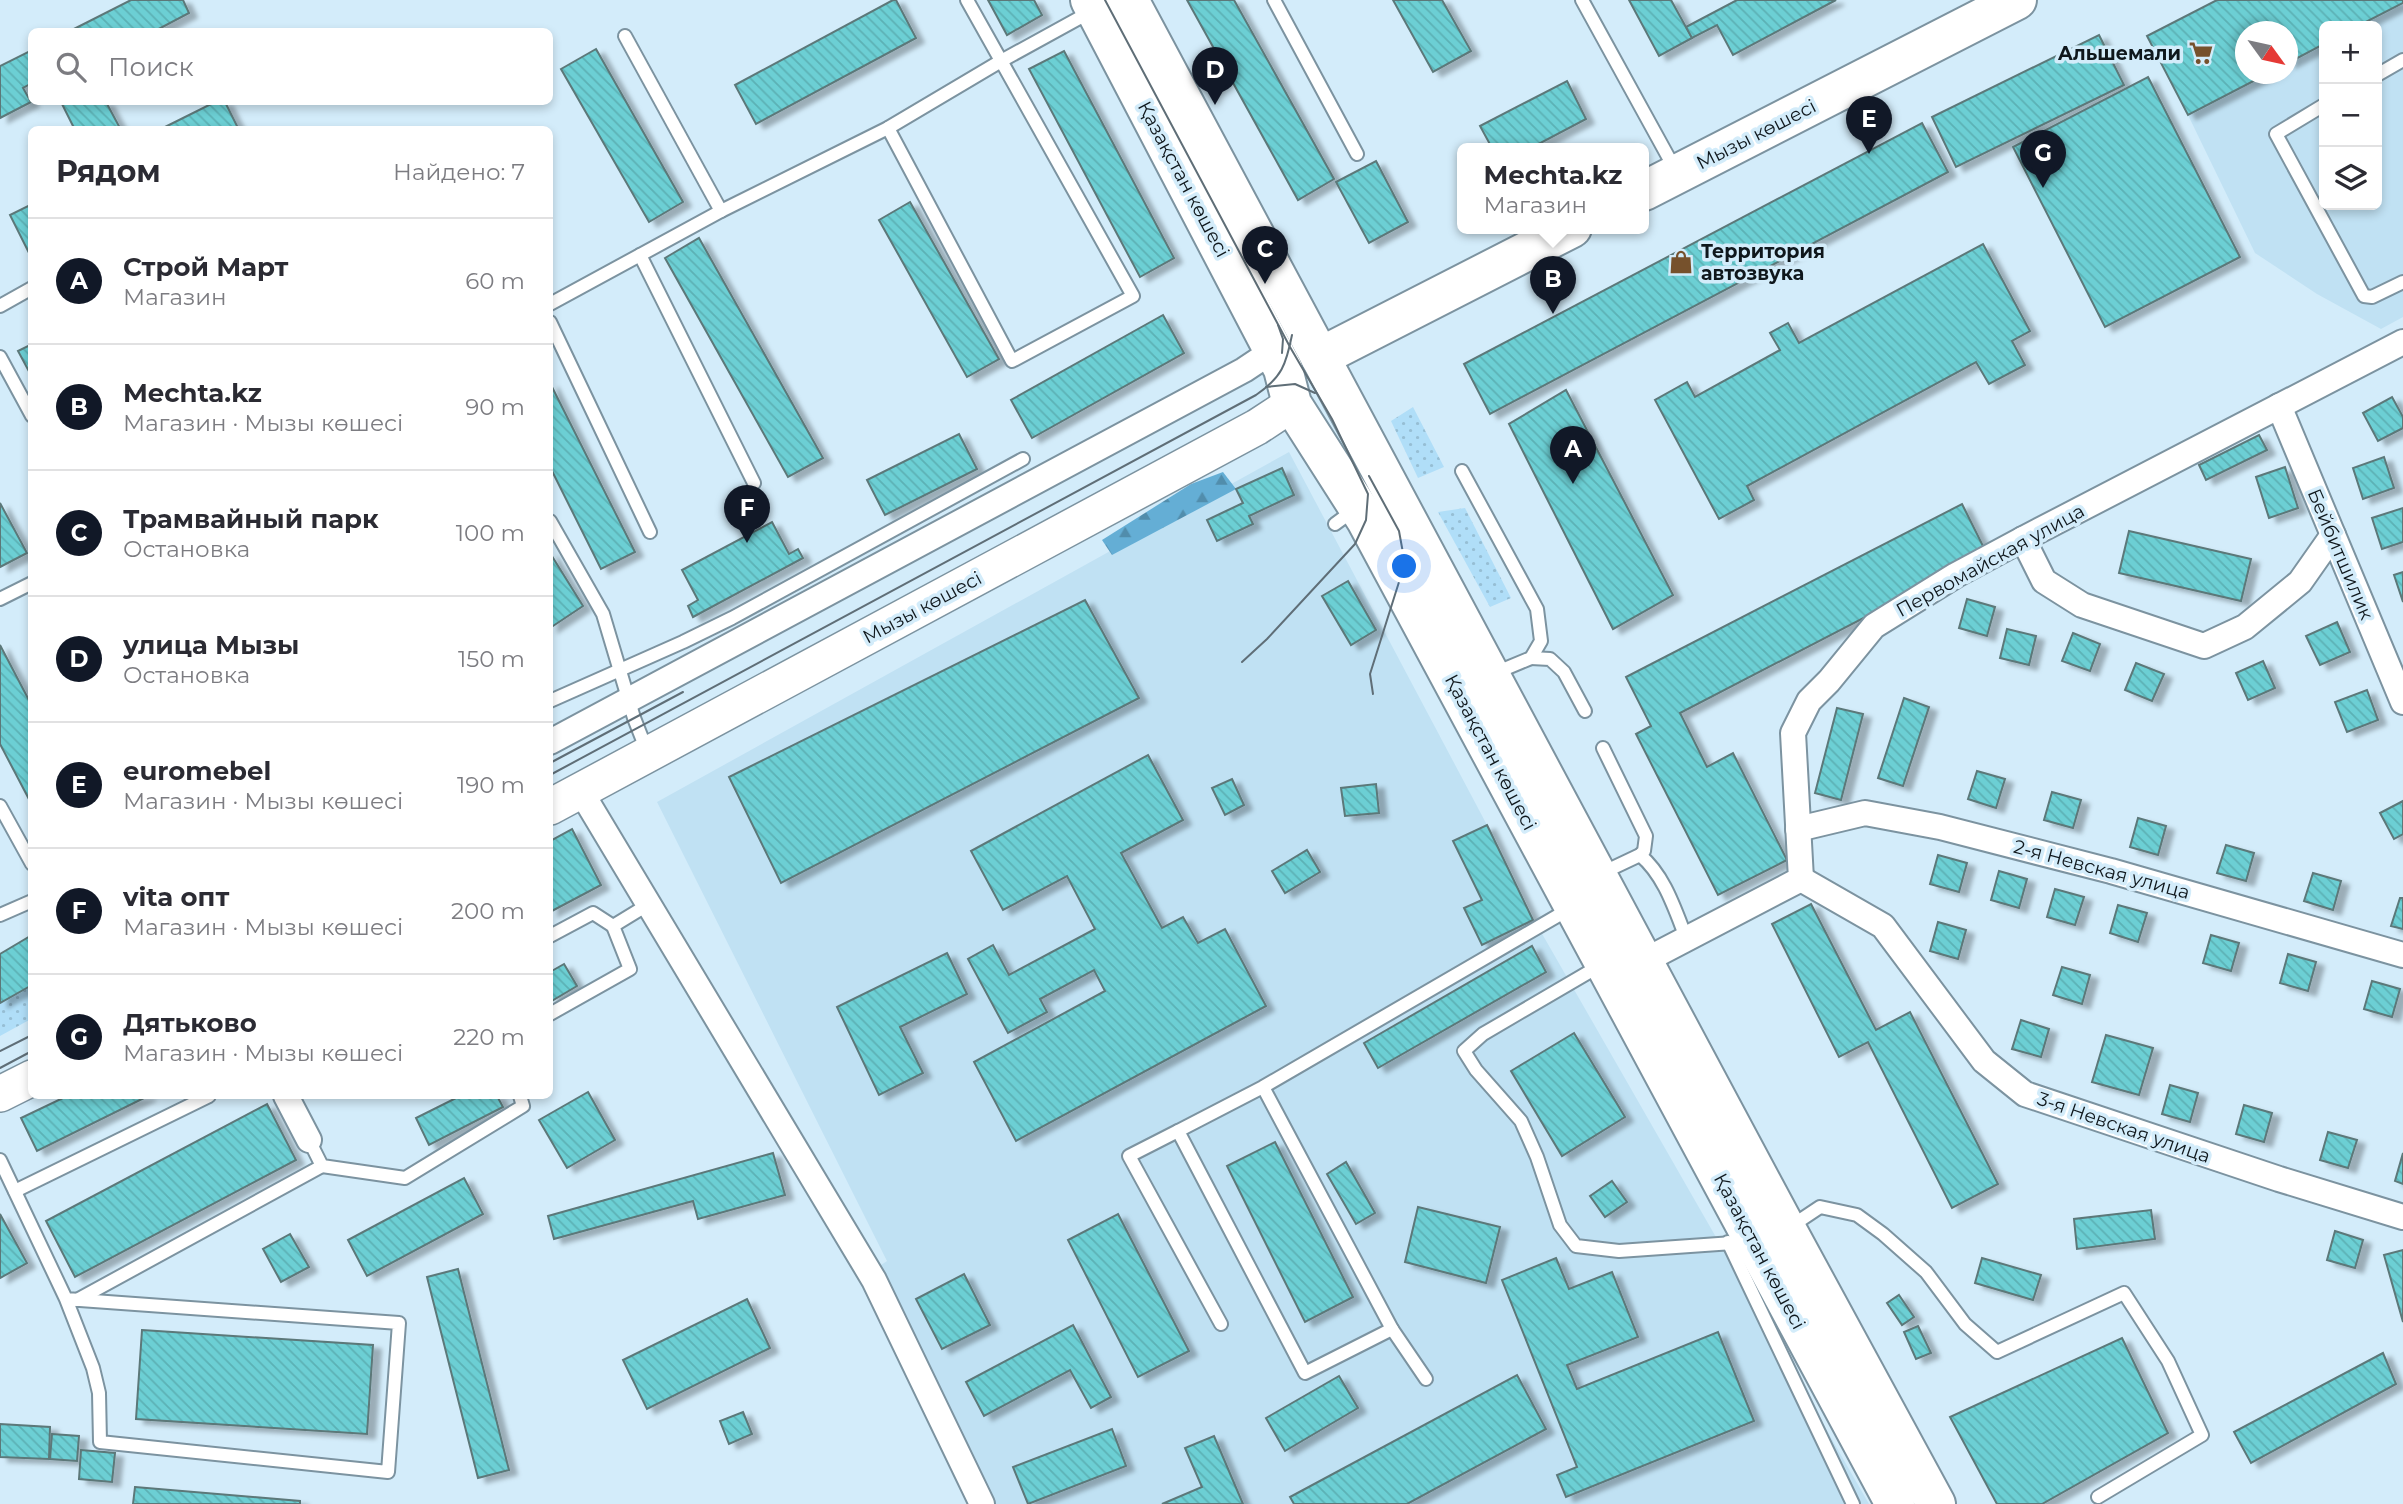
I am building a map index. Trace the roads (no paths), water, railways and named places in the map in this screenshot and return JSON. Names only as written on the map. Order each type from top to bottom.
[{"type":"main road","name":"Мызы көшесі","points":[[1649,188],[2017,0]]},
{"type":"main road","name":"Қазақстан көшесі","points":[[1108,2],[1289,299],[1351,416],[1574,906],[1604,962],[1762,1237],[1936,1504]]},
{"type":"main road","name":"Қазақстан көшесі","points":[[1108,2],[1283,369],[1293,404],[1346,515],[1474,683],[1598,875],[1644,961],[1762,1237],[1895,1504]]},
{"type":"main road","points":[[1293,404],[1320,358],[1560,234]]},
{"type":"main road","points":[[1289,299],[1327,322],[1350,329],[1377,328]]},
{"type":"main road","points":[[1351,416],[1350,387],[1356,363],[1377,328]]},
{"type":"main road","name":"Мызы көшесі","points":[[553,805],[1091,522],[1293,404]]},
{"type":"main road","points":[[1604,962],[1644,961]]},
{"type":"main road","points":[[0,1094],[28,1080]]},
{"type":"street","name":"Первомайская улица","points":[[1801,879],[1793,733],[1809,701],[1874,626],[1956,575],[2023,539],[2403,342]]},
{"type":"street","points":[[553,739],[1244,370],[1274,350]]},
{"type":"street","name":"Бейбитшилик","points":[[2279,407],[2403,702]]},
{"type":"street","points":[[2023,539],[2045,581],[2082,605],[2204,646],[2245,627],[2300,582],[2333,534]]},
{"type":"street","points":[[580,790],[874,1280],[982,1504]]},
{"type":"street","name":"2-я Невская улица","points":[[1798,829],[1865,813],[1940,827],[2111,871],[2403,956]]},
{"type":"street","points":[[1644,961],[1801,879]]},
{"type":"street","name":"3-я Невская улица","points":[[1801,879],[1883,926],[1984,1061],[2025,1094],[2279,1179],[2403,1217]]},
{"type":"street","points":[[288,1099],[309,1140]]},
{"type":"lane","points":[[888,128],[1012,361],[1133,296],[967,0]]},
{"type":"lane","points":[[1275,0],[1357,154]]},
{"type":"lane","points":[[1583,0],[1678,174]]},
{"type":"lane","points":[[553,302],[722,211],[888,128],[1108,2]]},
{"type":"lane","points":[[625,36],[722,211]]},
{"type":"lane","points":[[2382,72],[2403,60]]},
{"type":"lane","points":[[2319,108],[2276,134],[2364,296],[2372,297],[2403,282]]},
{"type":"lane","points":[[640,255],[754,484]]},
{"type":"lane","points":[[0,306],[28,290]]},
{"type":"lane","points":[[553,328],[650,532]]},
{"type":"lane","points":[[0,357],[28,409]]},
{"type":"lane","points":[[553,700],[732,618],[1023,459]]},
{"type":"lane","points":[[1462,471],[1538,608],[1541,641],[1531,658]]},
{"type":"lane","points":[[553,526],[603,614],[648,754]]},
{"type":"lane","points":[[0,599],[28,585]]},
{"type":"lane","points":[[1474,683],[1531,658],[1550,659],[1564,672],[1585,711]]},
{"type":"lane","points":[[1598,875],[1640,855],[1644,850],[1646,836],[1603,748]]},
{"type":"lane","points":[[0,806],[28,857]]},
{"type":"lane","points":[[1640,855],[1652,866],[1664,885],[1687,940]]},
{"type":"lane","points":[[0,915],[28,903]]},
{"type":"lane","points":[[613,926],[649,904]]},
{"type":"lane","points":[[1221,1324],[1129,1156],[1263,1087],[1574,906]]},
{"type":"lane","points":[[553,934],[593,913],[613,926],[630,969],[553,1012]]},
{"type":"lane","points":[[1604,962],[1483,1034],[1464,1051],[1476,1070],[1521,1121],[1537,1157],[1560,1225],[1576,1246],[1619,1251],[1762,1237],[1820,1207],[1857,1215],[1926,1272],[1965,1324],[1997,1352],[2124,1293],[2168,1361],[2202,1435],[2098,1497]]},
{"type":"lane","points":[[1263,1087],[1392,1329],[1426,1379]]},
{"type":"lane","points":[[15,1191],[203,1099]]},
{"type":"lane","points":[[71,1299],[322,1166],[405,1178],[523,1106],[521,1099]]},
{"type":"lane","points":[[1178,1130],[1305,1373],[1392,1329]]},
{"type":"lane","points":[[309,1140],[322,1166]]},
{"type":"lane","points":[[0,1160],[71,1299],[99,1393],[100,1441],[388,1472],[399,1322],[71,1299]]},
{"type":"lane","points":[[1762,1237],[1853,1504]]},
{"type":"tram line","points":[[1105,0],[1290,347],[1332,419],[1368,494],[1366,520],[1355,544],[1267,639],[1242,662]]},
{"type":"tram line","points":[[1278,325],[1283,339],[1282,353]]},
{"type":"tram line","points":[[553,773],[1256,395],[1282,370],[1292,335]]},
{"type":"tram line","points":[[1266,387],[1295,384],[1315,393]]},
{"type":"tram line","points":[[1369,476],[1399,531],[1403,553],[1399,582],[1370,674],[1373,694]]},
{"type":"tram line","points":[[553,761],[683,692]]},
{"type":"tram line","points":[[0,1051],[28,1037]]},
{"type":"tram line","points":[[0,1068],[28,1053]]},
{"type":"place","name":"Альшемали","points":[[2201,53]]},
{"type":"place","name":"улица Мызы","points":[[1215,105]]},
{"type":"place","name":"euromebel","points":[[1869,154]]},
{"type":"place","name":"Дятьково","points":[[2043,188]]},
{"type":"place","name":"Территория автозвука","points":[[1681,262]]},
{"type":"place","name":"Трамвайный парк","points":[[1265,284]]},
{"type":"place","name":"Mechta.kz","points":[[1553,314]]},
{"type":"place","name":"Строй Март","points":[[1573,484]]},
{"type":"place","name":"vita опт","points":[[747,543]]}]
